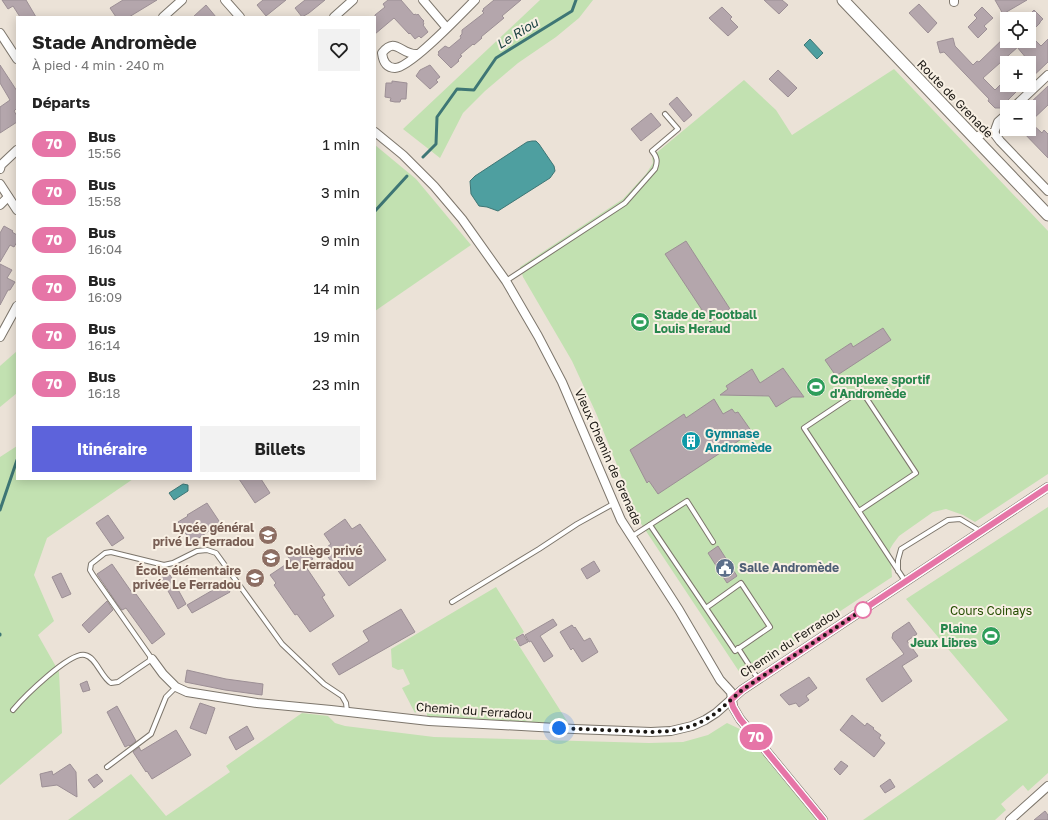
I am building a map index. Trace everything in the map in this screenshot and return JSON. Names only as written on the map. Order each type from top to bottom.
[{"type":"main road","name":"Route de Grenade","points":[[843,0],[1048,215]]},
{"type":"street","points":[[164,16],[182,0]]},
{"type":"street","points":[[225,0],[239,16]]},
{"type":"street","points":[[335,16],[353,0]]},
{"type":"street","points":[[423,0],[446,27]]},
{"type":"street","points":[[418,54],[475,0]]},
{"type":"street","points":[[0,33],[16,57]]},
{"type":"street","points":[[1021,100],[1048,75]]},
{"type":"street","points":[[994,133],[1000,120]]},
{"type":"street","name":"Vieux Chemin de Grenade","points":[[376,133],[403,155],[434,186],[462,219],[506,282],[538,336],[562,382],[613,504],[631,537],[679,610],[720,680],[730,692],[733,707],[740,719],[823,820]]},
{"type":"street","points":[[974,138],[984,133],[994,133]]},
{"type":"street","points":[[994,133],[1048,192]]},
{"type":"street","points":[[0,169],[1,165],[16,151]]},
{"type":"street","points":[[0,184],[16,209]]},
{"type":"street","points":[[0,205],[8,197]]},
{"type":"street","points":[[0,336],[16,308]]},
{"type":"street","name":"Chemin du Ferradou","points":[[152,659],[163,674],[176,687],[187,692],[257,703],[347,711],[428,721],[651,732],[671,731],[692,726],[716,713],[742,690],[1048,487]]},
{"type":"street","points":[[1010,820],[1048,786]]},
{"type":"lane","points":[[506,282],[625,203],[654,169],[657,163],[657,158],[652,151],[678,129],[665,114]]},
{"type":"lane","points":[[859,511],[916,473],[861,390],[804,428],[905,582]]},
{"type":"lane","points":[[631,537],[687,501],[713,542]]},
{"type":"lane","points":[[452,602],[540,549],[576,524],[613,504]]},
{"type":"lane","points":[[898,571],[898,560],[901,549],[948,520],[960,519],[980,532]]},
{"type":"lane","points":[[650,525],[706,608],[758,680]]},
{"type":"lane","points":[[13,710],[22,698],[51,672],[79,655],[85,654],[91,658],[105,680],[111,683],[118,682],[152,659],[93,575],[90,570],[91,564],[105,553],[110,552],[164,565],[173,563],[197,551],[207,550],[216,553],[282,644],[324,684],[342,696],[346,703],[347,711]]},
{"type":"lane","points":[[706,608],[741,583],[770,627],[736,649]]},
{"type":"lane","points":[[107,767],[152,734],[166,697],[176,687]]},
{"type":"green space","points":[[540,0],[593,0],[579,18],[556,37],[518,63],[485,91],[463,113],[440,158],[403,129]]},
{"type":"green space","name":"Complexe sportif d'Andromède","points":[[894,69],[1048,231],[1048,474],[975,522],[963,515],[946,509],[933,512],[899,536],[893,544],[890,549],[892,577],[742,676],[636,516],[596,413],[572,361],[523,277],[520,267],[623,199],[646,174],[653,163],[652,157],[655,154],[744,80],[776,110],[792,135]]},
{"type":"green space","points":[[376,146],[416,179],[471,245],[376,310]]},
{"type":"green space","points":[[16,352],[16,394],[0,407],[0,366]]},
{"type":"green space","points":[[16,447],[16,480],[132,480],[47,538],[34,575],[54,621],[38,635],[59,672],[62,733],[0,785],[0,457]]},
{"type":"green space","name":"Cours Coinays","points":[[1048,507],[1048,773],[1028,791],[1023,785],[1001,804],[1006,810],[995,820],[863,820],[1008,720],[906,599]]},
{"type":"green space","points":[[496,587],[524,632],[513,640],[516,641],[567,721],[565,723],[557,724],[427,717],[427,714],[419,709],[415,713],[402,688],[410,684],[403,669],[398,670],[392,667],[391,649]]},
{"type":"green space","points":[[302,713],[328,716],[335,723],[345,726],[434,737],[649,743],[683,742],[708,735],[727,723],[742,730],[817,820],[68,820],[131,774],[166,816],[230,772],[226,766]]},
{"type":"water","points":[[810,39],[823,53],[817,59],[804,45]]},
{"type":"water","points":[[536,141],[539,144],[554,166],[555,171],[550,178],[498,211],[479,206],[471,194],[470,181],[475,176],[527,142]]},
{"type":"water","points":[[183,484],[188,485],[188,491],[174,500],[169,493]]},
{"type":"building","points":[[2,0],[26,0],[35,16],[19,16],[13,6],[8,9]]},
{"type":"building","points":[[123,0],[157,0],[131,16],[115,16],[110,8]]},
{"type":"building","points":[[263,0],[286,0],[266,16],[257,5]]},
{"type":"building","points":[[305,0],[325,0],[304,16],[301,16],[295,8]]},
{"type":"building","points":[[388,0],[401,0],[414,15],[418,14],[424,21],[423,25],[428,32],[421,38],[419,36],[415,39],[394,18],[376,33],[375,15],[385,7],[383,4]]},
{"type":"building","points":[[494,0],[521,0],[502,16],[504,18],[481,37],[482,38],[460,55],[462,56],[458,60],[459,61],[451,68],[438,55],[438,52],[445,46],[449,48],[461,38],[460,36],[462,34],[462,30],[484,13],[482,11],[484,10],[483,9]]},
{"type":"building","points":[[764,0],[782,0],[788,5],[779,14]]},
{"type":"building","points":[[995,0],[1027,0],[1006,12],[1002,12]]},
{"type":"building","points":[[919,4],[937,23],[928,33],[909,13]]},
{"type":"building","points":[[206,5],[215,16],[194,16]]},
{"type":"building","points":[[722,7],[732,17],[730,19],[738,27],[728,36],[709,18]]},
{"type":"building","points":[[982,7],[993,18],[984,26],[987,29],[978,38],[968,27],[977,18],[974,15]]},
{"type":"building","points":[[1036,12],[1043,19],[1036,27]]},
{"type":"building","points":[[953,38],[955,46],[973,65],[977,61],[979,62],[1000,42],[1000,48],[1017,48],[1008,56],[1000,56],[1000,63],[983,78],[995,90],[1000,85],[1000,92],[1016,92],[1008,100],[1000,100],[1000,108],[995,108],[988,101],[989,99],[944,52],[940,53],[937,42]]},
{"type":"building","points":[[1048,39],[1048,62],[1036,73],[1036,56],[1024,56],[1018,48],[1036,48],[1036,41],[1041,46]]},
{"type":"building","points":[[0,65],[16,89],[16,109],[14,111],[16,114],[16,123],[0,133],[0,107],[10,100],[0,83]]},
{"type":"building","points":[[430,65],[440,77],[436,80],[438,82],[430,89],[416,76],[420,70]]},
{"type":"building","points":[[778,70],[797,88],[788,97],[769,79]]},
{"type":"building","points":[[392,81],[407,83],[406,99],[401,99],[400,102],[395,102],[390,101],[391,98],[385,97],[386,83],[392,83]]},
{"type":"building","points":[[1048,86],[1048,105],[1036,116],[1036,100],[1033,100]]},
{"type":"building","points":[[677,97],[692,115],[684,122],[669,104]]},
{"type":"building","points":[[651,113],[661,125],[641,141],[631,129]]},
{"type":"building","points":[[1036,128],[1042,133],[1044,130],[1048,134],[1048,158],[1027,136],[1036,136]]},
{"type":"building","points":[[4,226],[13,231],[12,232],[16,234],[16,244],[14,247],[10,245],[0,262],[0,233]]},
{"type":"building","points":[[686,241],[730,309],[710,322],[665,254]]},
{"type":"building","points":[[0,264],[12,270],[7,278],[15,282],[10,290],[8,290],[0,305]]},
{"type":"building","points":[[883,328],[891,340],[836,376],[825,360],[851,343],[853,347]]},
{"type":"building","points":[[783,368],[804,397],[792,397],[776,407],[769,396],[720,395],[728,389],[726,386],[752,369],[760,383]]},
{"type":"building","name":"Gymnase Andromède","points":[[714,399],[723,414],[732,409],[735,413],[738,412],[752,432],[658,494],[649,481],[647,483],[630,450],[684,414],[686,418]]},
{"type":"building","points":[[240,480],[262,480],[270,493],[255,503]]},
{"type":"building","points":[[207,503],[221,524],[192,543],[178,522]]},
{"type":"building","points":[[108,515],[124,538],[112,546],[96,523]]},
{"type":"building","points":[[345,519],[352,529],[360,524],[386,560],[349,586],[323,550],[331,544],[324,534]]},
{"type":"building","name":"Salle Andromède","points":[[718,546],[737,576],[727,583],[708,553]]},
{"type":"building","points":[[305,548],[313,559],[304,564],[325,595],[322,597],[334,616],[310,632],[297,614],[295,615],[274,585],[276,583],[270,575],[291,561],[287,555],[297,549],[300,552]]},
{"type":"building","points":[[594,561],[600,571],[587,579],[581,569]]},
{"type":"building","points":[[112,564],[133,594],[136,594],[165,634],[152,644],[126,608],[122,610],[118,605],[97,574]]},
{"type":"building","points":[[157,571],[170,575],[186,604],[178,609]]},
{"type":"building","points":[[61,573],[71,594],[62,598],[52,577]]},
{"type":"building","points":[[225,583],[230,592],[192,613],[187,605]]},
{"type":"building","points":[[107,601],[113,610],[89,633],[82,625]]},
{"type":"building","points":[[401,609],[415,632],[339,675],[332,664],[369,641],[363,631]]},
{"type":"building","points":[[553,619],[557,625],[540,636],[553,656],[544,662],[531,641],[529,642],[525,635]]},
{"type":"building","points":[[909,622],[917,634],[907,641],[918,656],[902,666],[912,681],[882,702],[866,679],[904,654],[892,638],[893,633]]},
{"type":"building","points":[[572,625],[584,641],[590,638],[598,652],[582,662],[573,648],[571,650],[560,632]]},
{"type":"building","points":[[523,634],[528,642],[520,646],[516,638]]},
{"type":"building","points":[[187,670],[226,679],[263,684],[262,695],[225,690],[185,682]]},
{"type":"building","points":[[809,677],[817,688],[806,696],[809,700],[799,707],[796,703],[789,705],[780,695]]},
{"type":"building","points":[[87,681],[90,690],[83,692],[80,684]]},
{"type":"building","points":[[200,703],[215,708],[206,734],[190,728]]},
{"type":"building","points":[[117,706],[136,741],[130,746],[125,747],[107,712]]},
{"type":"building","points":[[852,715],[865,726],[867,723],[881,735],[879,738],[885,743],[874,757],[840,730]]},
{"type":"building","points":[[247,726],[254,739],[236,750],[229,737]]},
{"type":"building","points":[[176,730],[191,755],[152,779],[133,752],[139,747],[141,751]]},
{"type":"building","points":[[841,761],[848,766],[840,775],[834,769]]},
{"type":"building","points":[[70,764],[76,772],[77,797],[57,785],[42,787],[40,774],[52,771],[53,775]]},
{"type":"building","points":[[97,774],[103,781],[94,788],[88,780]]},
{"type":"building","points":[[890,779],[895,787],[885,793],[880,786]]},
{"type":"building","points":[[1045,811],[1048,815],[1048,820],[1034,820]]},
{"type":"waterway","name":"Le Riou","points":[[423,157],[436,144],[437,117],[457,89],[474,90],[496,58],[572,11],[576,0]]},
{"type":"waterway","name":"Le Riou","points":[[376,210],[407,176]]},
{"type":"waterway","name":"Le Riou","points":[[0,510],[16,463]]},
{"type":"bus line","name":"70","points":[[823,820],[740,719],[731,700],[742,690],[1048,487]]},
{"type":"place","name":"Stade de Football Louis Heraud","points":[[640,322]]},
{"type":"place","name":"Complexe sportif d'Andromède","points":[[816,387]]},
{"type":"place","name":"Gymnase Andromède","points":[[691,441]]},
{"type":"place","name":"Lycée général privé Le Ferradou","points":[[268,535]]},
{"type":"place","name":"Collège privé Le Ferradou","points":[[271,558]]},
{"type":"place","name":"Salle Andromède","points":[[725,568]]},
{"type":"place","name":"École élémentaire privée Le Ferradou","points":[[255,578]]},
{"type":"place","name":"Plaine Jeux Libres","points":[[991,636]]},
{"type":"route","points":[[559,728],[651,732],[671,731],[692,726],[716,713],[742,690],[867,607],[863,610]]}]
